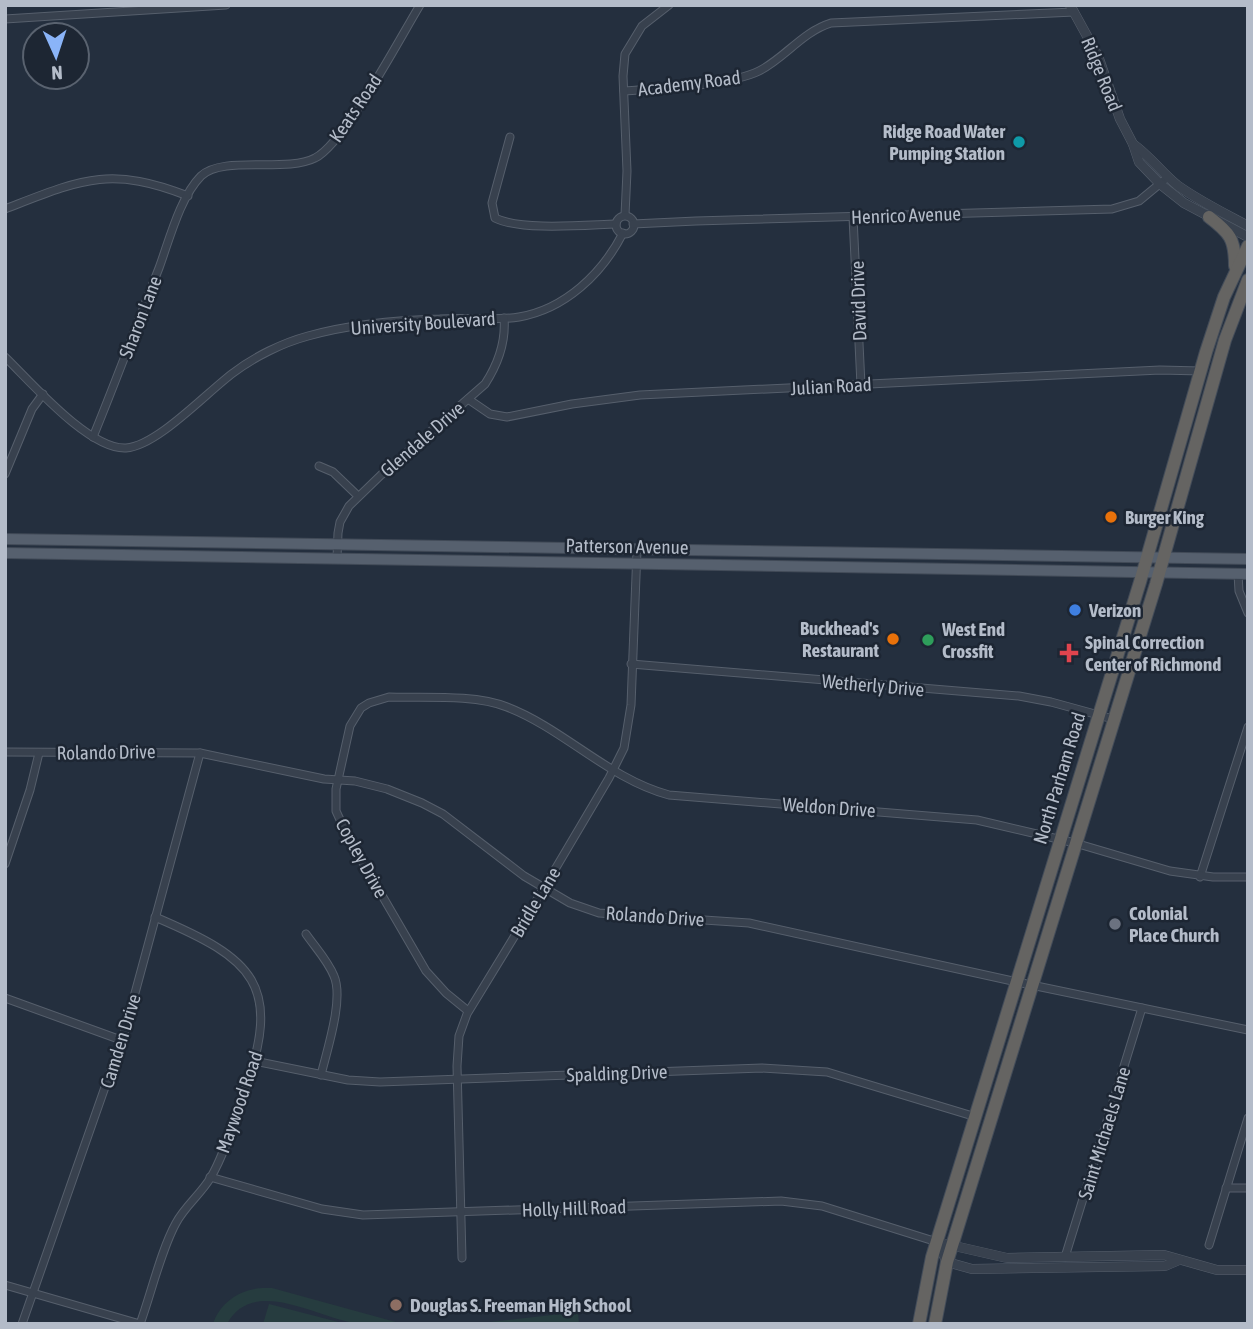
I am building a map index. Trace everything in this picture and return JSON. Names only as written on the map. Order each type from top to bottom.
[{"type":"highway","points":[[1209,217],[1231,237],[1236,271]]},
{"type":"highway","name":"North Parham Road","points":[[918,1323],[937,1242],[1143,572],[1200,371],[1214,326],[1248,246]]},
{"type":"highway","name":"North Parham Road","points":[[935,1324],[952,1244],[1163,558],[1217,366],[1248,281]]},
{"type":"highway","points":[[1214,326],[1216,337],[1209,359],[1217,366]]},
{"type":"main road","name":"Patterson Avenue","points":[[5,539],[1248,559]]},
{"type":"main road","name":"Patterson Avenue","points":[[5,553],[1243,574]]},
{"type":"street","points":[[79,16],[80,5]]},
{"type":"street","points":[[5,19],[226,5]]},
{"type":"street","name":"Keats Road","points":[[188,196],[198,179],[214,169],[296,164],[314,159],[326,151],[343,130],[420,5]]},
{"type":"street","points":[[625,215],[625,54],[645,24],[669,5]]},
{"type":"street","name":"Academy Road","points":[[624,91],[747,76],[771,63],[811,31],[831,23],[1072,9]]},
{"type":"street","name":"Ridge Road","points":[[1072,9],[1098,56],[1139,162],[1160,184],[1184,203],[1248,237]]},
{"type":"street","points":[[510,137],[492,203],[493,216],[512,223],[531,225],[616,224]]},
{"type":"street","name":"Ridge Road","points":[[1133,144],[1189,193],[1248,226]]},
{"type":"street","name":"Henrico Avenue","points":[[633,224],[1112,209],[1139,201],[1168,177]]},
{"type":"street","points":[[5,209],[70,184],[104,178],[127,178],[188,196]]},
{"type":"street","name":"Sharon Lane","points":[[93,437],[188,196]]},
{"type":"street","points":[[625,215],[631,218],[633,224],[630,232],[623,233],[617,230],[616,224],[620,217],[625,215]]},
{"type":"street","name":"David Drive","points":[[853,217],[862,385]]},
{"type":"street","name":"University Boulevard","points":[[5,357],[70,420],[93,437],[114,447],[141,445],[155,437],[236,371],[276,348],[307,336],[398,320],[504,318],[532,314],[559,303],[607,260],[623,233]]},
{"type":"street","name":"Glendale Drive","points":[[337,558],[340,522],[349,506],[437,424],[485,384],[494,369],[505,337],[504,318]]},
{"type":"street","name":"Julian Road","points":[[468,399],[490,414],[507,417],[572,404],[640,395],[1160,370],[1200,371]]},
{"type":"street","points":[[5,474],[35,403],[43,394]]},
{"type":"street","points":[[319,466],[333,472],[358,496]]},
{"type":"street","name":"Bridle Lane","points":[[462,1258],[457,1079],[459,1036],[468,1012],[544,888],[624,748],[629,728],[637,550]]},
{"type":"street","points":[[1243,574],[1240,591],[1248,613]]},
{"type":"street","name":"Wetherly Drive","points":[[631,664],[1019,696],[1113,719]]},
{"type":"street","name":"Copley Drive","points":[[428,699],[388,698],[369,702],[361,708],[350,726],[338,780],[336,811],[426,971],[468,1012]]},
{"type":"street","name":"Weldon Drive","points":[[428,699],[491,702],[510,708],[614,769],[668,795],[978,820],[1075,843],[1170,872],[1200,877],[1248,877]]},
{"type":"street","points":[[1200,877],[1248,727]]},
{"type":"street","name":"Rolando Drive","points":[[5,752],[200,753],[387,789],[443,814],[506,863],[544,888],[570,903],[599,913],[749,923],[1248,1030]]},
{"type":"street","points":[[5,864],[30,790],[39,753]]},
{"type":"street","name":"Camden Drive","points":[[22,1324],[121,1040],[200,753]]},
{"type":"street","name":"Maywood Road","points":[[140,1324],[175,1224],[210,1177],[222,1152],[254,1061],[260,1039],[262,1012],[257,990],[250,976],[234,960],[214,945],[155,917]]},
{"type":"street","points":[[306,934],[332,971],[337,985],[321,1075]]},
{"type":"street","points":[[5,998],[121,1040]]},
{"type":"street","name":"Saint Michaels Lane","points":[[1065,1257],[1142,1008]]},
{"type":"street","name":"Spalding Drive","points":[[254,1061],[321,1075],[380,1082],[762,1068],[807,1069],[843,1076],[976,1116]]},
{"type":"street","points":[[1209,1245],[1248,1118]]},
{"type":"street","name":"Holly Hill Road","points":[[210,1177],[338,1212],[396,1214],[780,1202],[822,1206],[995,1257],[1164,1255],[1221,1271],[1248,1270]]},
{"type":"street","points":[[1226,1188],[1248,1188]]},
{"type":"street","points":[[937,1242],[947,1262],[981,1269],[1165,1266],[1179,1260]]},
{"type":"street","points":[[5,1285],[140,1324]]},
{"type":"green space","points":[[272,1288],[403,1324],[359,1324],[270,1301],[253,1303],[238,1310],[227,1324],[213,1324],[221,1309],[232,1298],[255,1289]]},
{"type":"green space","points":[[269,1304],[346,1324],[263,1324]]},
{"type":"green space","points":[[578,1312],[579,1324],[481,1324],[481,1323]]},
{"type":"place","name":"Ridge Road Water Pumping Station","points":[[1019,142]]},
{"type":"place","name":"Burger King","points":[[1111,517]]},
{"type":"place","name":"Verizon","points":[[1075,610]]},
{"type":"place","name":"Buckhead's Restaurant","points":[[893,639]]},
{"type":"place","name":"West End Crossfit","points":[[928,640]]},
{"type":"place","name":"Spinal Correction Center of Richmond","points":[[1069,653]]},
{"type":"place","name":"Colonial Place Church","points":[[1115,924]]},
{"type":"place","name":"Douglas S. Freeman High School","points":[[396,1305]]}]
